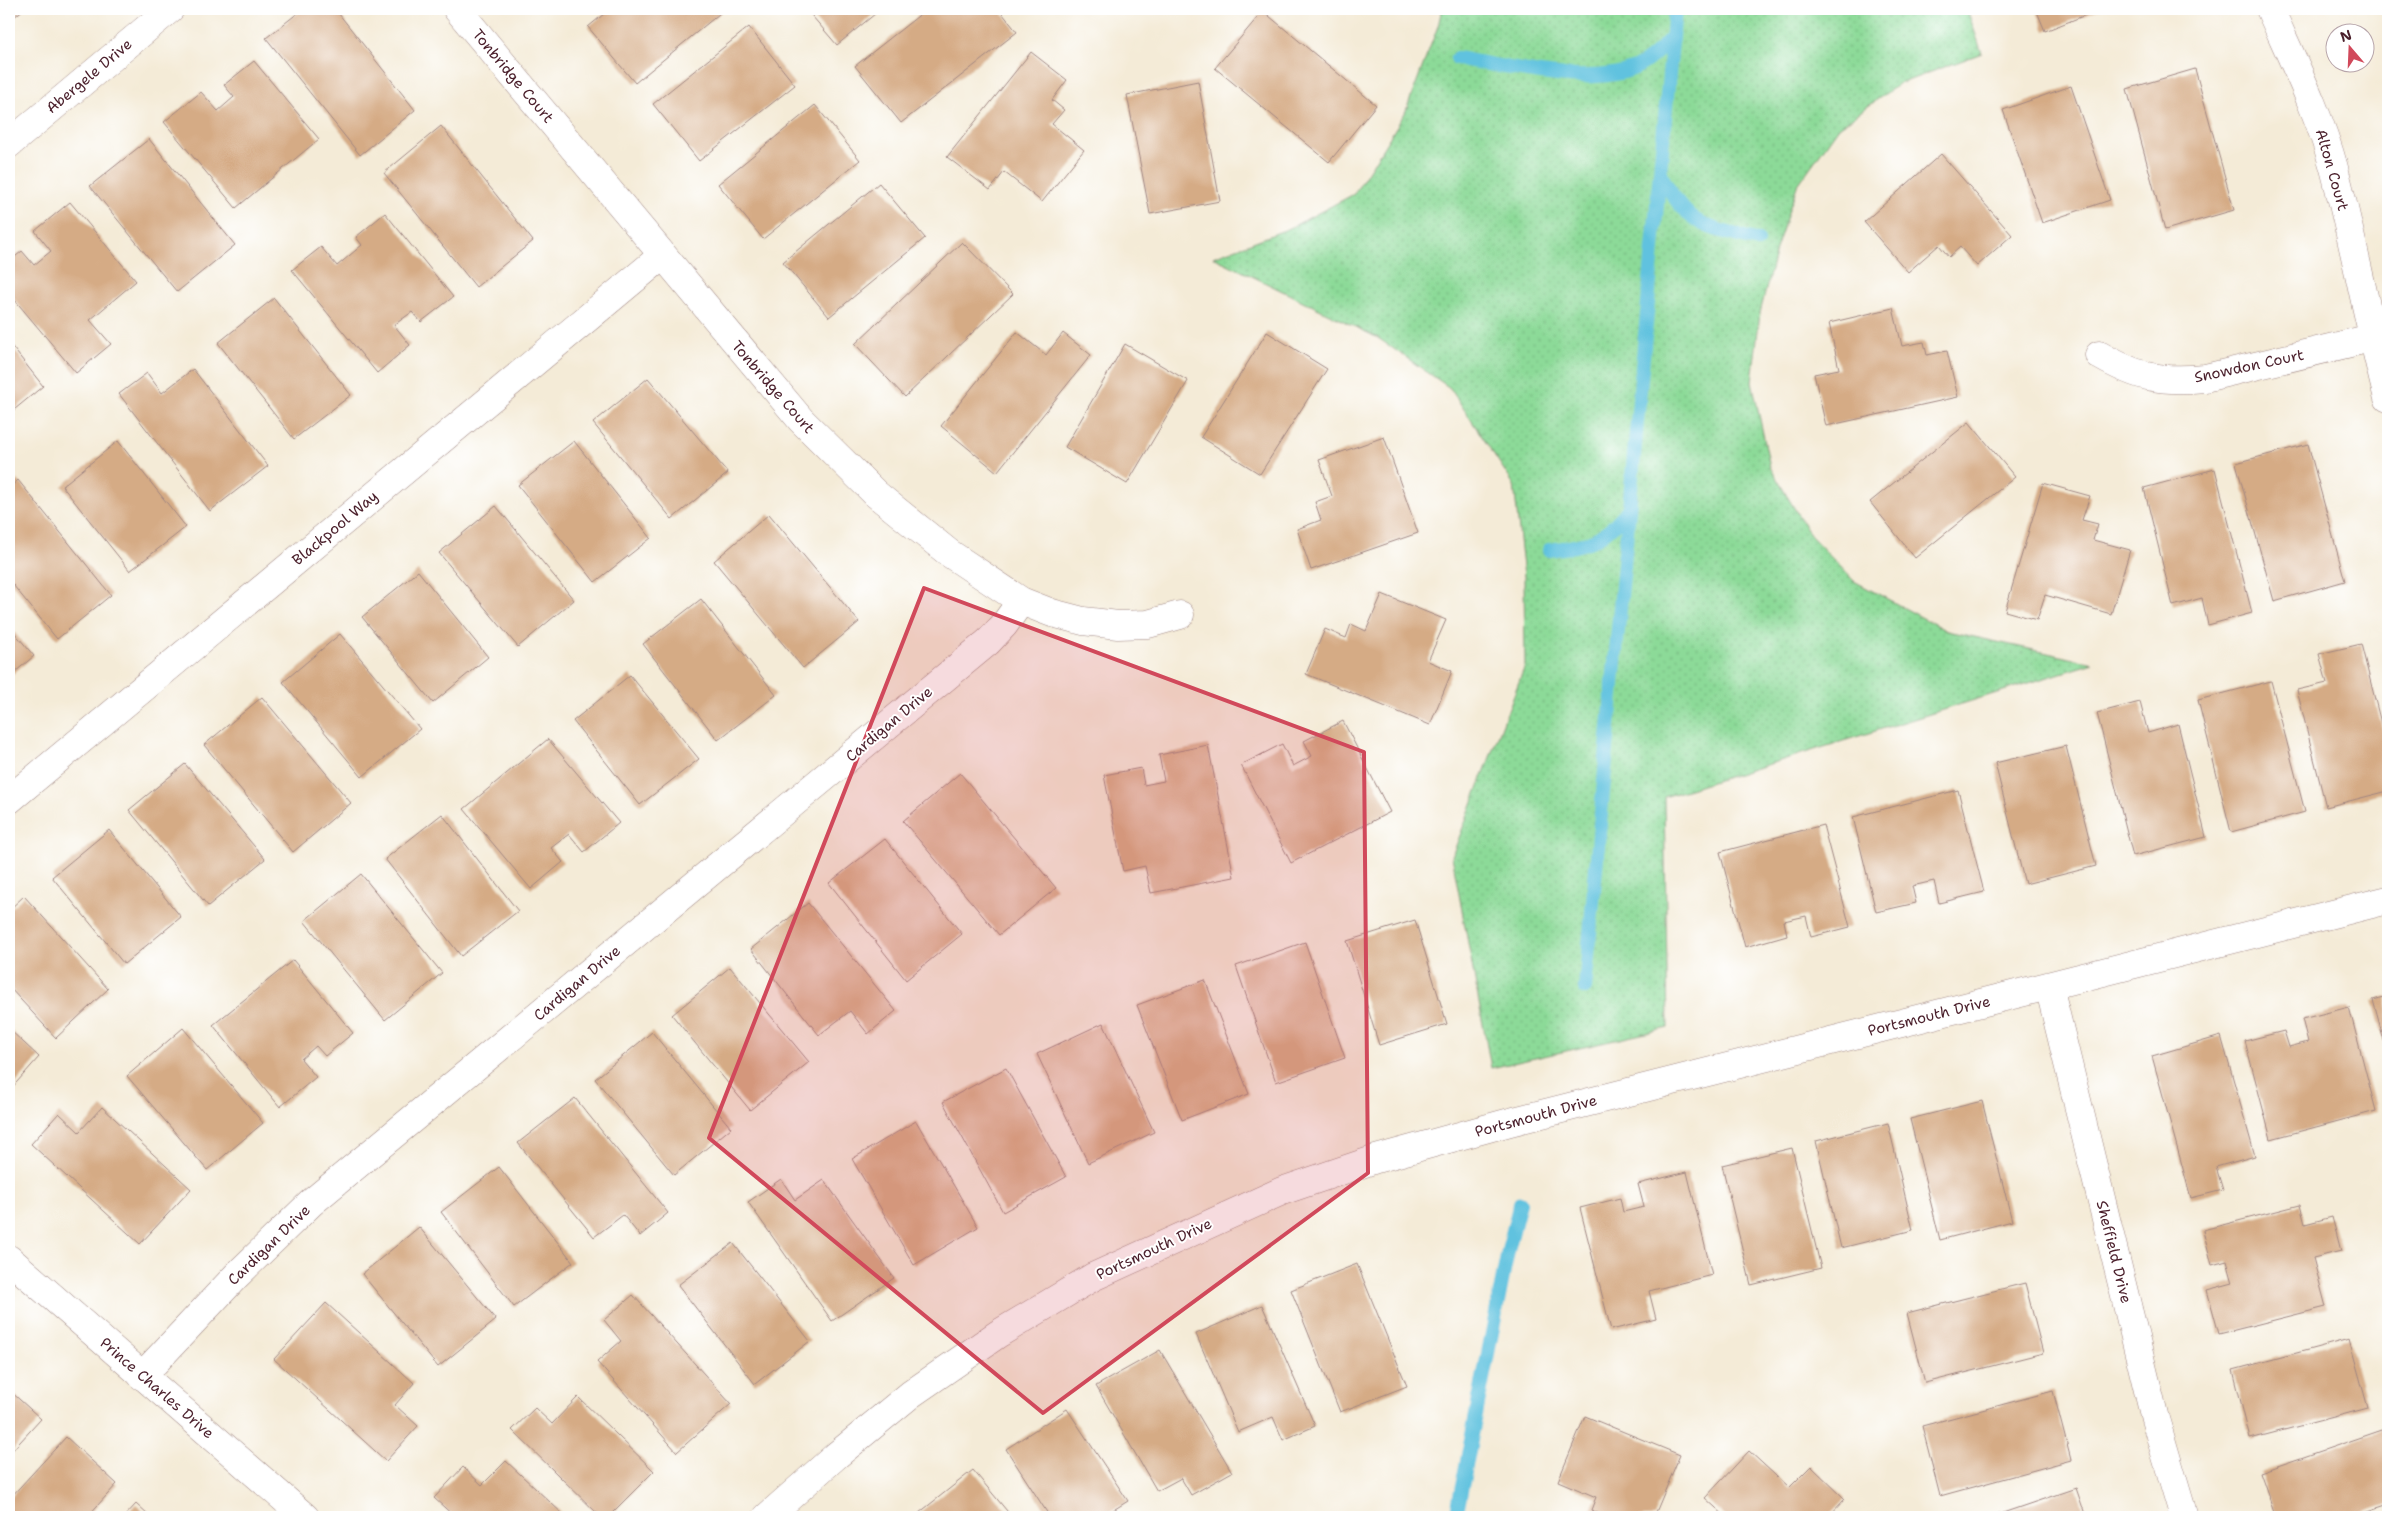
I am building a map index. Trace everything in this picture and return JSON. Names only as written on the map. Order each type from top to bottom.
[{"type":"street","name":"Abergele Drive","points":[[9,144],[170,9]]},
{"type":"street","name":"Tonbridge Court","points":[[457,9],[801,420],[876,494],[949,553],[1022,601],[1052,613],[1083,621],[1118,625],[1148,624],[1180,615]]},
{"type":"street","name":"Alton Court","points":[[2270,9],[2322,130],[2334,167],[2380,336],[2388,398]]},
{"type":"street","name":"Blackpool Way","points":[[9,800],[662,256]]},
{"type":"street","name":"Snowdon Court","points":[[2099,355],[2122,369],[2150,378],[2176,381],[2205,378],[2380,336]]},
{"type":"street","name":"Cardigan Drive","points":[[142,1376],[236,1276],[311,1204],[988,642],[1022,601]]},
{"type":"street","name":"Portsmouth Drive","points":[[767,1517],[837,1455],[911,1394],[998,1334],[1093,1277],[1282,1191],[1376,1159],[1510,1122],[2388,900]]},
{"type":"street","name":"Sheffield Drive","points":[[2049,986],[2155,1419],[2184,1517]]},
{"type":"street","name":"Prince Charles Drive","points":[[9,1259],[306,1517]]},
{"type":"highlighted area","points":[[924,588],[1364,752],[1368,1173],[1043,1413],[709,1138]]},
{"type":"green space","points":[[1442,9],[1967,9],[1982,53],[1899,84],[1839,127],[1797,186],[1777,246],[1760,313],[1752,381],[1770,467],[1810,535],[1854,581],[1947,631],[2093,663],[1664,797],[1668,1028],[1491,1068],[1452,856],[1525,666],[1524,576],[1514,485],[1450,388],[1378,338],[1213,257],[1290,228],[1354,194],[1405,113],[1438,26]]},
{"type":"building","points":[[9,9],[24,9],[9,21]]},
{"type":"building","points":[[303,9],[335,9],[415,110],[360,155],[266,38]]},
{"type":"building","points":[[610,9],[725,9],[635,83],[588,27]]},
{"type":"building","points":[[806,9],[881,9],[837,45]]},
{"type":"building","points":[[927,9],[999,9],[1017,32],[901,123],[855,66]]},
{"type":"building","points":[[2036,9],[2101,9],[2045,31]]},
{"type":"building","points":[[1263,11],[1376,105],[1329,162],[1215,68]]},
{"type":"building","points":[[749,27],[795,85],[699,161],[653,104]]},
{"type":"building","points":[[1031,52],[1067,80],[1052,100],[1064,110],[1052,124],[1084,150],[1042,202],[1004,172],[990,190],[947,157]]},
{"type":"building","points":[[254,61],[319,139],[236,208],[164,122],[201,92],[218,111],[234,97],[224,85]]},
{"type":"building","points":[[2195,69],[2234,210],[2165,230],[2127,89]]},
{"type":"building","points":[[1198,81],[1220,201],[1150,214],[1127,95]]},
{"type":"building","points":[[2071,86],[2110,200],[2042,223],[2003,110]]},
{"type":"building","points":[[815,105],[860,160],[763,239],[718,184]]},
{"type":"building","points":[[441,126],[533,241],[476,287],[384,173]]},
{"type":"building","points":[[149,139],[235,245],[177,292],[90,186]]},
{"type":"building","points":[[1941,154],[2012,235],[1977,266],[1960,247],[1949,257],[1939,245],[1908,272],[1864,222]]},
{"type":"building","points":[[879,183],[925,238],[829,317],[783,262]]},
{"type":"building","points":[[70,202],[136,281],[90,320],[111,344],[76,373],[9,293],[9,262],[22,251],[34,265],[51,251],[35,231]]},
{"type":"building","points":[[385,213],[453,297],[421,322],[412,312],[394,325],[410,345],[377,373],[292,270],[321,247],[337,266],[362,245],[356,237]]},
{"type":"building","points":[[962,242],[1013,294],[905,397],[855,344]]},
{"type":"building","points":[[274,298],[351,395],[294,439],[218,343]]},
{"type":"building","points":[[1893,308],[1902,346],[1924,342],[1927,355],[1947,351],[1958,397],[1826,426],[1814,374],[1839,369],[1829,323]]},
{"type":"building","points":[[1017,332],[1046,355],[1063,333],[1091,355],[997,472],[941,426]]},
{"type":"building","points":[[1267,332],[1327,369],[1260,474],[1201,437]]},
{"type":"building","points":[[9,343],[43,386],[9,414]]},
{"type":"building","points":[[1125,344],[1188,381],[1127,484],[1065,447]]},
{"type":"building","points":[[193,369],[268,466],[210,511],[119,394],[147,373],[162,393]]},
{"type":"building","points":[[648,378],[728,473],[672,519],[593,423]]},
{"type":"building","points":[[1969,422],[2015,477],[1915,558],[1870,502]]},
{"type":"building","points":[[1384,437],[1418,533],[1311,570],[1297,529],[1321,520],[1315,502],[1332,496],[1319,460]]},
{"type":"building","points":[[118,441],[186,527],[130,571],[62,486]]},
{"type":"building","points":[[574,441],[651,538],[595,582],[518,485]]},
{"type":"building","points":[[2308,444],[2345,581],[2274,601],[2236,463]]},
{"type":"building","points":[[2215,469],[2252,613],[2208,625],[2202,598],[2173,606],[2144,488]]},
{"type":"building","points":[[18,480],[111,595],[57,639],[9,580],[9,488]]},
{"type":"building","points":[[2043,483],[2090,496],[2082,520],[2098,524],[2093,540],[2130,550],[2111,614],[2045,595],[2037,620],[2005,611]]},
{"type":"building","points":[[496,506],[574,600],[518,647],[439,553]]},
{"type":"building","points":[[769,514],[859,622],[803,668],[714,561]]},
{"type":"building","points":[[418,571],[488,657],[433,703],[362,617]]},
{"type":"building","points":[[1382,594],[1446,620],[1428,661],[1452,671],[1430,725],[1306,674],[1325,629],[1346,638],[1351,624],[1366,631]]},
{"type":"building","points":[[701,599],[776,695],[718,740],[643,644]]},
{"type":"building","points":[[9,626],[34,656],[9,677]]},
{"type":"building","points":[[340,634],[420,729],[362,777],[283,682]]},
{"type":"building","points":[[2361,644],[2388,751],[2388,791],[2326,807],[2297,690],[2327,683],[2319,654]]},
{"type":"building","points":[[630,675],[699,759],[640,805],[573,721]]},
{"type":"building","points":[[2271,681],[2305,812],[2231,832],[2198,700]]},
{"type":"building","points":[[262,697],[351,803],[293,852],[204,745]]},
{"type":"building","points":[[2140,702],[2148,733],[2178,724],[2206,837],[2133,856],[2097,713]]},
{"type":"building","points":[[1343,721],[1390,812],[1291,863],[1241,765],[1282,744],[1293,766],[1312,756],[1304,741]]},
{"type":"building","points":[[548,739],[619,823],[584,852],[569,834],[551,848],[563,862],[531,889],[464,809]]},
{"type":"building","points":[[1208,745],[1234,877],[1151,893],[1145,866],[1123,871],[1104,775],[1141,768],[1144,785],[1164,781],[1159,755]]},
{"type":"building","points":[[2066,746],[2096,866],[2025,884],[1995,763]]},
{"type":"building","points":[[185,764],[265,859],[208,906],[129,810]]},
{"type":"building","points":[[960,773],[1056,888],[999,935],[903,821]]},
{"type":"building","points":[[1958,790],[1984,892],[1939,903],[1934,881],[1912,886],[1916,903],[1876,912],[1853,817]]},
{"type":"building","points":[[442,814],[518,911],[461,956],[385,859]]},
{"type":"building","points":[[1823,825],[1850,927],[1811,937],[1806,916],[1784,921],[1787,935],[1745,947],[1720,852]]},
{"type":"building","points":[[109,830],[181,917],[124,964],[52,877]]},
{"type":"building","points":[[885,839],[962,934],[906,980],[829,883]]},
{"type":"building","points":[[361,874],[442,973],[385,1020],[304,921]]},
{"type":"building","points":[[24,896],[108,989],[56,1038],[9,987],[9,910]]},
{"type":"building","points":[[808,903],[896,1011],[868,1034],[850,1011],[819,1035],[751,949]]},
{"type":"building","points":[[1415,920],[1447,1024],[1379,1045],[1347,941]]},
{"type":"building","points":[[1305,942],[1345,1058],[1276,1082],[1236,966]]},
{"type":"building","points":[[293,960],[353,1033],[325,1056],[316,1046],[301,1059],[316,1077],[280,1107],[213,1025]]},
{"type":"building","points":[[730,967],[809,1062],[750,1110],[672,1015]]},
{"type":"building","points":[[1205,980],[1249,1094],[1182,1120],[1137,1005]]},
{"type":"building","points":[[2388,996],[2388,1055],[2373,1000]]},
{"type":"building","points":[[2349,1007],[2376,1111],[2271,1139],[2245,1041],[2284,1031],[2289,1047],[2308,1042],[2302,1019]]},
{"type":"building","points":[[1103,1023],[1154,1132],[1088,1163],[1037,1054]]},
{"type":"building","points":[[183,1028],[263,1123],[207,1170],[127,1076]]},
{"type":"building","points":[[9,1029],[39,1057],[9,1091]]},
{"type":"building","points":[[652,1032],[731,1128],[674,1175],[595,1079]]},
{"type":"building","points":[[2221,1036],[2255,1156],[2216,1167],[2223,1190],[2191,1198],[2152,1056]]},
{"type":"building","points":[[1006,1068],[1066,1177],[1003,1212],[943,1102]]},
{"type":"building","points":[[575,1098],[668,1213],[640,1236],[623,1215],[594,1237],[518,1143]]},
{"type":"building","points":[[1982,1101],[2012,1221],[1940,1240],[1910,1119]]},
{"type":"building","points":[[102,1107],[191,1189],[140,1244],[31,1144],[59,1113],[79,1132]]},
{"type":"building","points":[[916,1121],[978,1227],[914,1265],[852,1159]]},
{"type":"building","points":[[1888,1123],[1913,1230],[1841,1248],[1816,1141]]},
{"type":"building","points":[[1792,1148],[1821,1268],[1751,1285],[1722,1165]]},
{"type":"building","points":[[499,1167],[573,1262],[514,1307],[441,1212]]},
{"type":"building","points":[[1687,1172],[1712,1275],[1649,1291],[1656,1319],[1611,1330],[1580,1208],[1620,1198],[1623,1212],[1644,1207],[1638,1184]]},
{"type":"building","points":[[781,1179],[795,1200],[824,1180],[894,1278],[832,1321],[748,1202]]},
{"type":"building","points":[[2300,1205],[2305,1224],[2332,1217],[2341,1251],[2313,1258],[2326,1307],[2219,1334],[2207,1290],[2233,1283],[2227,1261],[2212,1265],[2203,1230]]},
{"type":"building","points":[[419,1227],[496,1320],[438,1367],[362,1274]]},
{"type":"building","points":[[733,1243],[810,1341],[755,1384],[678,1285]]},
{"type":"building","points":[[1357,1264],[1407,1386],[1340,1412],[1291,1290]]},
{"type":"building","points":[[2025,1283],[2043,1353],[1925,1383],[1907,1313]]},
{"type":"building","points":[[633,1295],[731,1404],[677,1452],[597,1362],[621,1341],[604,1320]]},
{"type":"building","points":[[326,1303],[414,1383],[395,1405],[418,1426],[386,1461],[274,1359]]},
{"type":"building","points":[[1262,1305],[1315,1426],[1283,1440],[1273,1417],[1238,1432],[1196,1334]]},
{"type":"building","points":[[2349,1339],[2368,1408],[2250,1439],[2233,1370]]},
{"type":"building","points":[[1160,1350],[1232,1472],[1191,1495],[1181,1478],[1157,1491],[1096,1386]]},
{"type":"building","points":[[9,1390],[41,1419],[9,1454]]},
{"type":"building","points":[[2053,1391],[2071,1460],[1940,1496],[1922,1426]]},
{"type":"building","points":[[578,1397],[654,1471],[608,1517],[601,1517],[512,1430],[535,1408],[552,1424]]},
{"type":"building","points":[[1067,1409],[1128,1501],[1102,1517],[1050,1517],[1006,1449]]},
{"type":"building","points":[[1585,1416],[1680,1455],[1654,1517],[1603,1517],[1591,1510],[1596,1497],[1558,1481]]},
{"type":"building","points":[[2388,1428],[2388,1503],[2346,1517],[2276,1517],[2260,1472]]},
{"type":"building","points":[[66,1437],[117,1484],[87,1517],[9,1517],[9,1499]]},
{"type":"building","points":[[1749,1451],[1789,1488],[1811,1466],[1845,1499],[1828,1517],[1726,1517],[1705,1498]]},
{"type":"building","points":[[506,1461],[566,1517],[455,1517],[434,1498],[463,1467],[482,1485]]},
{"type":"building","points":[[973,1470],[1012,1517],[922,1517],[919,1513]]},
{"type":"building","points":[[2076,1488],[2086,1517],[1991,1517]]},
{"type":"building","points":[[136,1504],[150,1517],[124,1517]]},
{"type":"waterway","points":[[1585,988],[1675,9]]},
{"type":"waterway","points":[[1457,58],[1546,74],[1571,76],[1616,74],[1640,65],[1660,50],[1673,36]]},
{"type":"waterway","points":[[1660,173],[1680,205],[1698,222],[1758,241]]},
{"type":"waterway","points":[[1549,550],[1575,546],[1594,540],[1611,528],[1629,508]]},
{"type":"waterway","points":[[1456,1517],[1509,1246],[1520,1203]]}]
